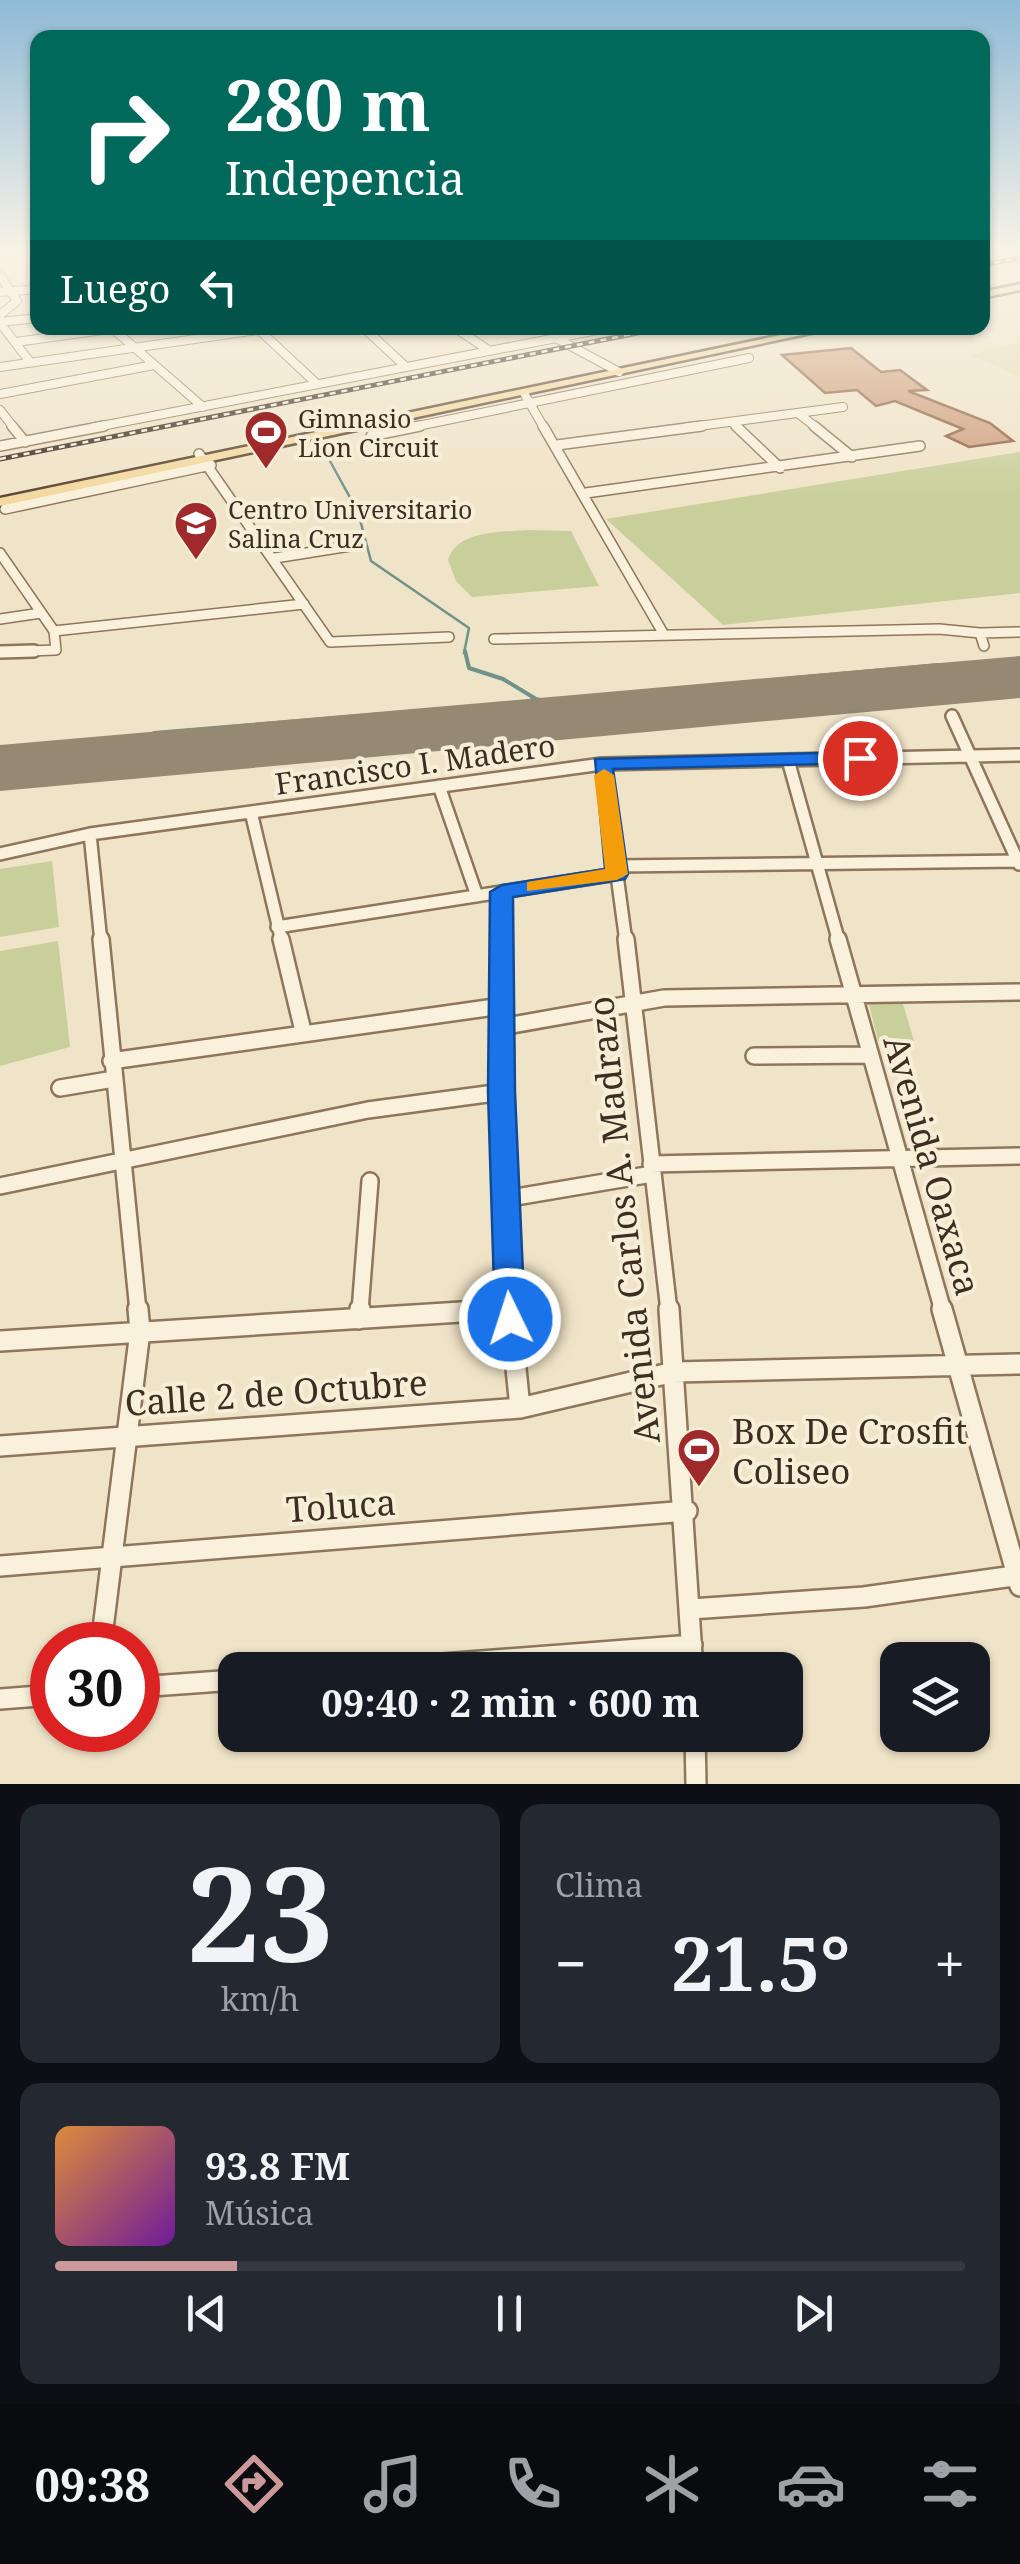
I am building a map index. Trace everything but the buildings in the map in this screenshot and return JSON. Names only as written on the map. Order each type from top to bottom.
[{"type":"main road","points":[[1,504],[775,335]]},
{"type":"main road","points":[[205,459],[434,411],[528,399],[623,369],[794,335]]},
{"type":"street","points":[[11,335],[30,362]]},
{"type":"street","points":[[16,342],[63,335]]},
{"type":"street","points":[[122,335],[202,407]]},
{"type":"street","points":[[0,367],[214,335]]},
{"type":"street","points":[[266,335],[317,384]]},
{"type":"street","points":[[372,335],[405,366]]},
{"type":"street","points":[[466,335],[487,349]]},
{"type":"street","points":[[0,446],[564,335]]},
{"type":"street","points":[[559,336],[623,369],[652,378]]},
{"type":"street","points":[[371,436],[450,422],[528,399],[749,358]]},
{"type":"street","points":[[667,362],[685,372]]},
{"type":"street","points":[[0,394],[154,365]]},
{"type":"street","points":[[528,399],[586,493],[663,633]]},
{"type":"street","points":[[557,444],[842,408]]},
{"type":"street","points":[[0,410],[26,442]]},
{"type":"street","points":[[434,411],[450,422]]},
{"type":"street","points":[[800,414],[852,456]]},
{"type":"street","points":[[378,422],[396,432]]},
{"type":"street","points":[[733,423],[780,468]]},
{"type":"street","points":[[586,493],[920,446]]},
{"type":"street","points":[[205,459],[330,642],[449,638]]},
{"type":"street","points":[[275,558],[350,546]]},
{"type":"street","points":[[0,553],[54,632],[56,650],[0,652]]},
{"type":"street","points":[[0,576],[14,574]]},
{"type":"street","points":[[54,632],[304,604]]},
{"type":"street","points":[[0,619],[41,612]]},
{"type":"street","points":[[494,638],[938,629],[1020,632]]},
{"type":"street","points":[[980,633],[984,646]]},
{"type":"street","points":[[277,927],[617,870],[1019,862],[952,716]]},
{"type":"street","name":"Francisco I. Madero","points":[[0,854],[60,844],[90,834],[602,764],[1020,755]]},
{"type":"street","name":"Avenida Oaxaca","points":[[788,760],[1019,1579]]},
{"type":"street","name":"Avenida Carlos A. Madrazo","points":[[602,764],[674,1372],[687,1511],[692,1652]]},
{"type":"street","points":[[439,786],[478,896]]},
{"type":"street","points":[[251,812],[303,1031]]},
{"type":"street","points":[[90,834],[111,1061],[126,1159],[140,1331],[103,1622]]},
{"type":"street","points":[[502,892],[504,1198],[508,1308],[520,1408]]},
{"type":"street","points":[[501,1027],[664,998],[1020,992]]},
{"type":"street","points":[[111,1061],[502,1006]]},
{"type":"street","points":[[754,1056],[870,1055]]},
{"type":"street","points":[[60,1088],[114,1079]]},
{"type":"street","points":[[0,1186],[368,1110],[502,1092]]},
{"type":"street","points":[[504,1198],[651,1169],[899,1157],[1020,1156]]},
{"type":"street","points":[[359,1319],[370,1181]]},
{"type":"street","points":[[0,1342],[508,1308]]},
{"type":"street","name":"Calle 2 de Octubre","points":[[0,1446],[520,1408],[674,1372],[1020,1364]]},
{"type":"street","name":"Toluca","points":[[0,1566],[687,1511]]},
{"type":"street","points":[[691,1609],[864,1597],[1019,1579]]},
{"type":"street","points":[[600,1652],[692,1645]]},
{"type":"street","points":[[160,1685],[218,1681]]},
{"type":"street","points":[[0,1699],[30,1697]]},
{"type":"street","points":[[695,1752],[696,1784]]},
{"type":"shaded area","points":[[1020,342],[1020,377],[970,355]]},
{"type":"green space","points":[[1020,452],[1020,593],[723,625],[606,519]]},
{"type":"green space","points":[[571,531],[599,586],[472,597],[456,581],[448,560],[461,543],[482,534]]},
{"type":"green space","points":[[52,861],[59,927],[0,937],[0,869]]},
{"type":"green space","points":[[58,941],[70,1047],[0,1066],[0,951]]},
{"type":"green space","points":[[869,1004],[903,1004],[914,1041],[878,1041]]},
{"type":"waterway","points":[[325,452],[358,512],[371,561],[469,628],[464,653]]},
{"type":"waterway","points":[[465,651],[469,668],[503,679],[536,699]]},
{"type":"waterway","points":[[536,699],[560,704],[587,697],[938,665]]},
{"type":"waterway","points":[[154,733],[443,709],[501,711],[536,699]]},
{"type":"runway","points":[[0,768],[1020,677]]},
{"type":"railway","points":[[0,459],[626,335]]},
{"type":"slow traffic","points":[[535,887],[617,874],[604,775]]},
{"type":"place","name":"Gimnasio Lion Circuit","points":[[266,470]]},
{"type":"place","name":"Centro Universitario Salina Cruz","points":[[196,561]]},
{"type":"place","name":"Box De Crosfit Coliseo","points":[[699,1488]]},
{"type":"route","points":[[510,1319],[502,1092],[502,892],[617,874],[602,764],[860,758]]}]
